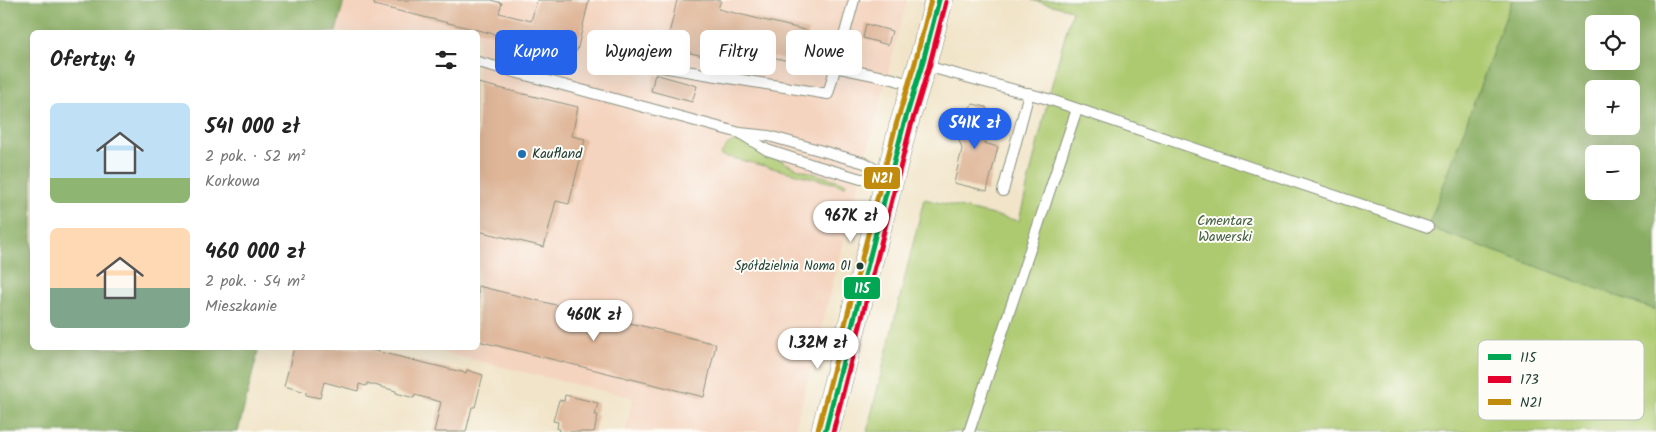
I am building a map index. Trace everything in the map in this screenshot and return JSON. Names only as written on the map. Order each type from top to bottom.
[{"type":"street","points":[[825,432],[890,178],[939,0]]},
{"type":"lane","points":[[845,30],[854,0]]},
{"type":"lane","points":[[480,63],[740,133],[769,136],[865,163],[890,178]]},
{"type":"lane","points":[[690,72],[828,94],[833,75]]},
{"type":"lane","points":[[862,73],[893,79],[919,76],[1029,93],[1428,227]]},
{"type":"lane","points":[[1003,191],[1029,93]]},
{"type":"lane","points":[[969,432],[1077,109]]},
{"type":"lane","points":[[740,133],[767,150],[810,164],[861,179],[890,178]]},
{"type":"shaded area","points":[[344,0],[907,0],[794,432],[625,432],[633,398],[431,350],[480,350],[480,30],[336,30]]},
{"type":"green space","points":[[0,0],[344,0],[336,30],[30,30],[30,350],[258,350],[238,432],[0,432]]},
{"type":"green space","name":"Cmentarz Wawerski","points":[[1032,0],[1512,0],[1428,227],[1656,310],[1656,432],[867,432],[924,199],[1019,221],[1050,91],[1072,10]]},
{"type":"green space","points":[[1512,0],[1656,0],[1656,310],[1428,227]]},
{"type":"green space","points":[[735,141],[747,144],[796,168],[846,183],[845,186],[720,155],[728,144]]},
{"type":"building","points":[[375,0],[491,0],[502,3],[499,13],[531,21],[537,0],[589,0],[577,51],[577,30],[495,30],[495,34],[374,5]]},
{"type":"building","points":[[677,0],[721,0],[718,9],[805,30],[786,30],[786,60],[776,58],[776,30],[700,30],[700,55],[690,53],[690,30],[670,30]]},
{"type":"building","points":[[866,24],[892,31],[888,45],[863,38]]},
{"type":"building","points":[[655,75],[697,86],[692,102],[651,91]]},
{"type":"building","name":"Kaufland","points":[[480,83],[578,107],[572,136],[585,139],[569,204],[556,201],[544,247],[480,231]]},
{"type":"building","points":[[973,104],[986,107],[990,119],[984,143],[998,147],[987,191],[954,183],[962,149],[958,137],[964,113]]},
{"type":"building","points":[[480,286],[716,344],[704,397],[480,341]]},
{"type":"building","points":[[293,350],[371,350],[466,373],[467,370],[483,375],[466,432],[434,432],[441,402],[415,395],[414,398],[367,383],[366,386],[359,384],[358,391],[324,382],[320,398],[306,395],[306,392],[284,386]]},
{"type":"building","points":[[565,395],[598,403],[595,415],[598,415],[594,432],[559,432],[560,429],[557,429],[558,422],[553,421],[559,400],[564,401]]},
{"type":"transit line","name":"N21","points":[[818,430],[896,125],[915,63],[931,0]]},
{"type":"transit line","name":"115","points":[[825,432],[903,127],[939,0]]},
{"type":"transit line","name":"173","points":[[833,432],[910,129],[946,2]]},
{"type":"place","name":"Kaufland","points":[[522,154]]},
{"type":"place","name":"Spółdzielnia Noma 01","points":[[860,266]]}]
